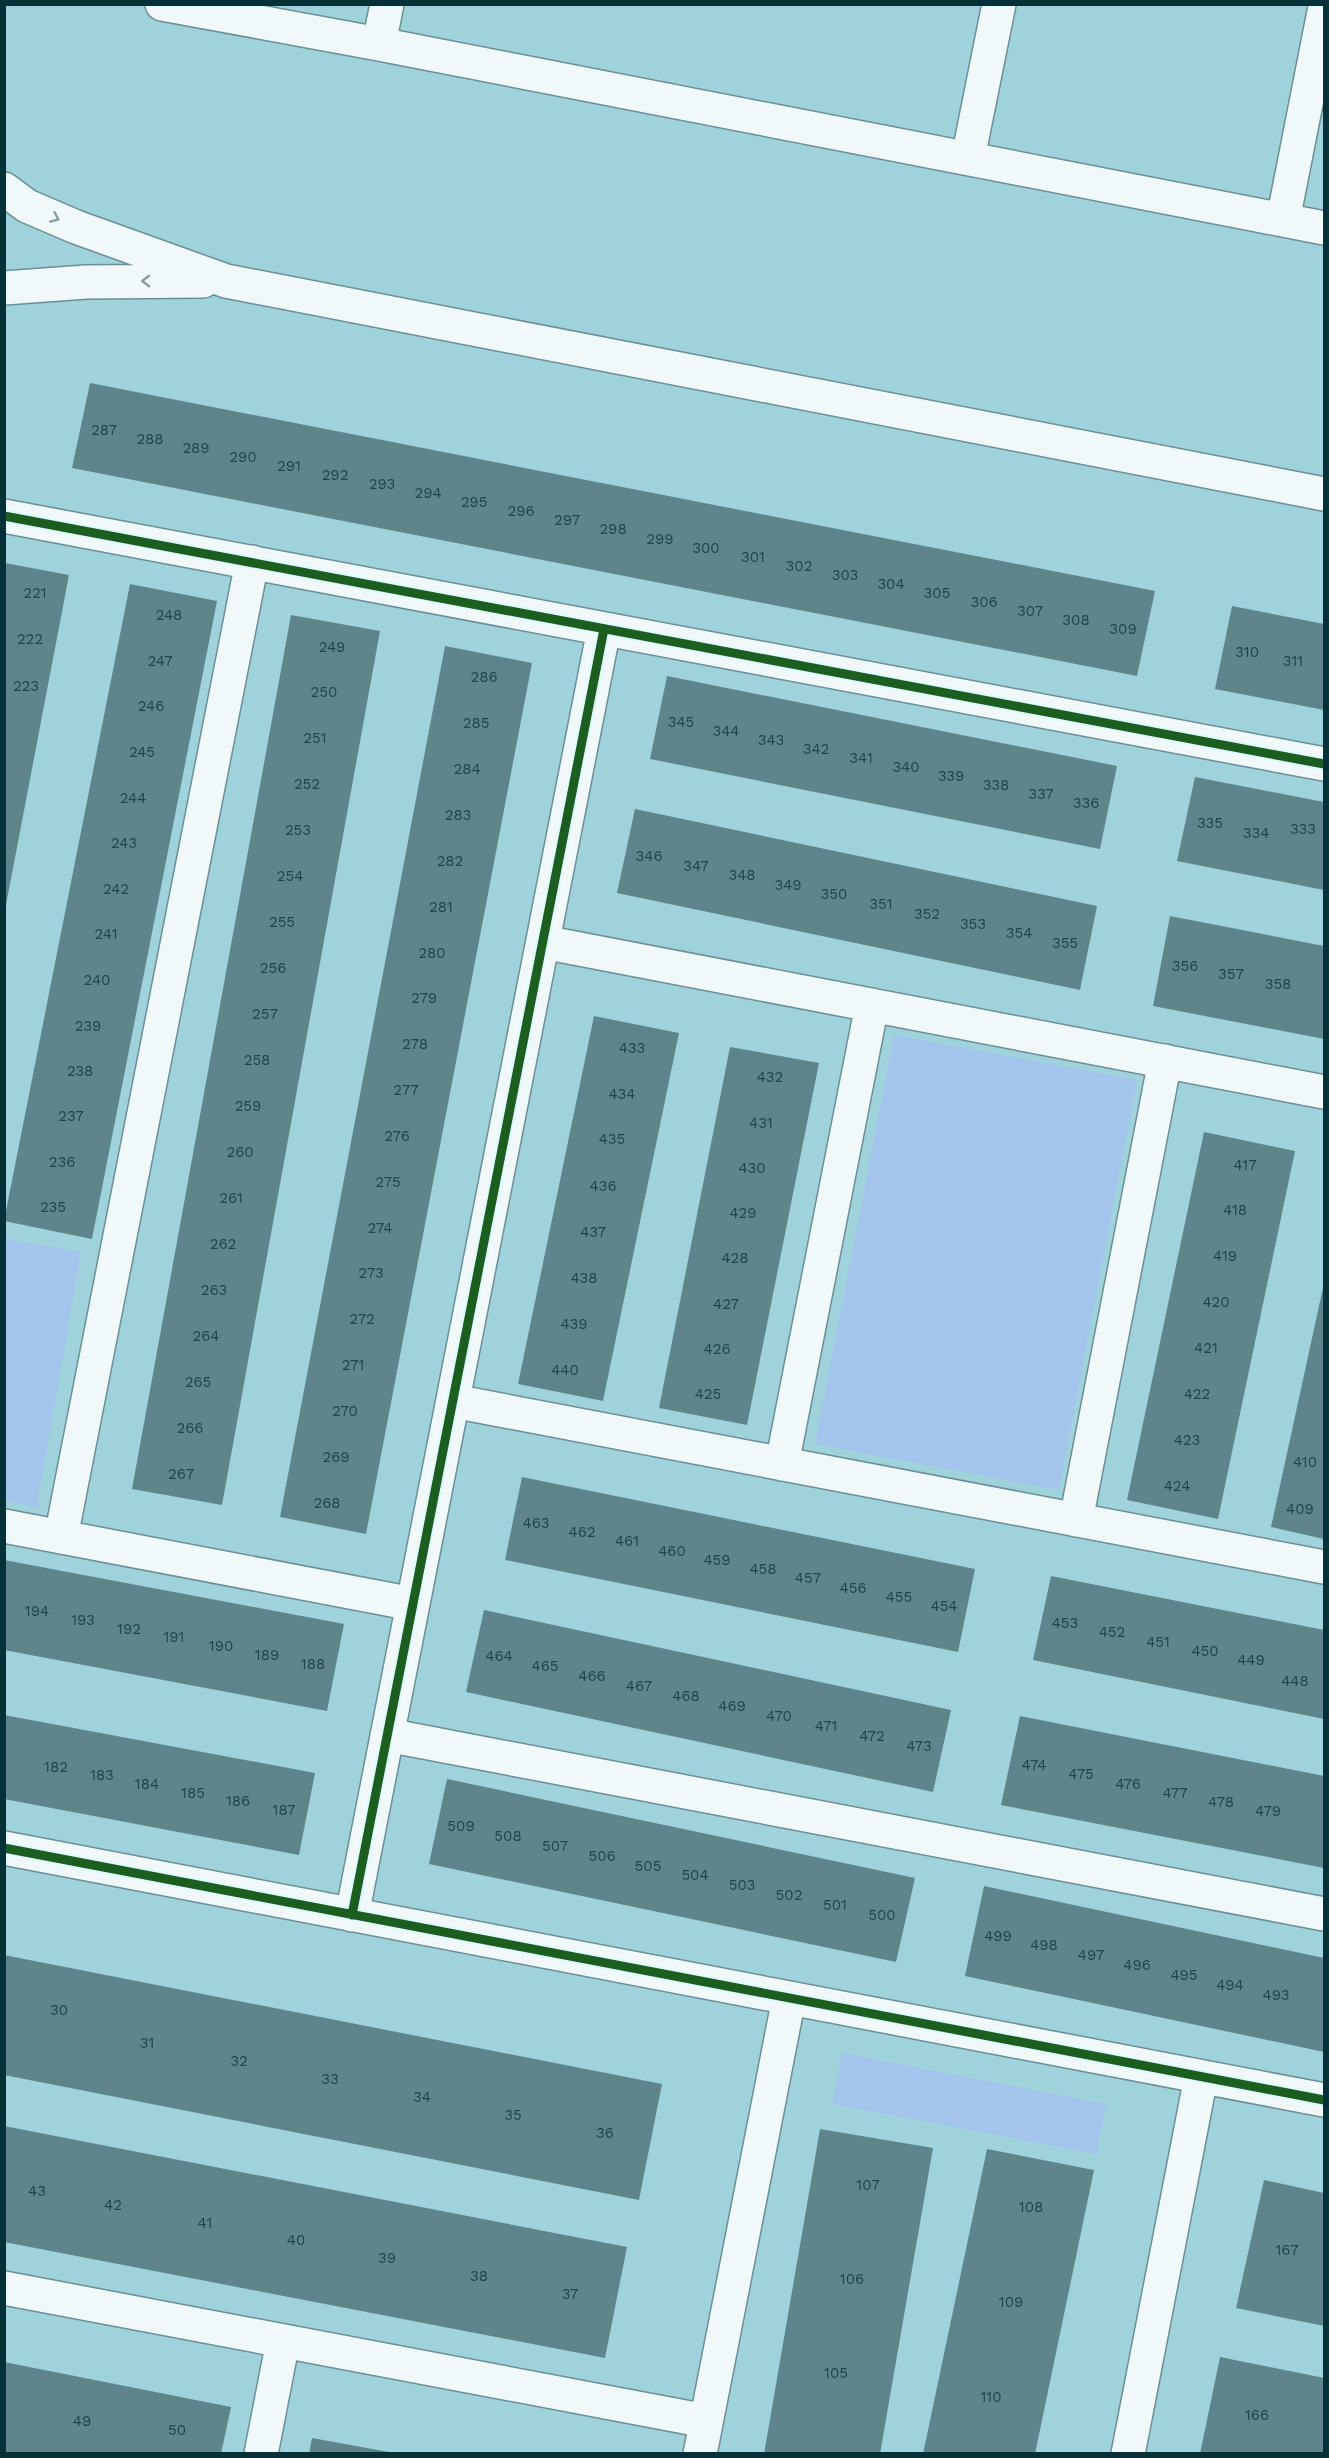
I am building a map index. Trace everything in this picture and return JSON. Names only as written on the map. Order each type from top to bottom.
[{"type":"street","points":[[162,4],[1324,228]]},
{"type":"street","points":[[379,44],[387,4]]},
{"type":"street","points":[[968,158],[999,4]]},
{"type":"street","points":[[1283,220],[1324,12]]},
{"type":"street","points":[[4,189],[27,206],[76,227],[226,280],[1324,494]]},
{"type":"street","points":[[4,288],[86,282],[226,280]]},
{"type":"street","points":[[4,516],[1324,764]]},
{"type":"street","points":[[61,1537],[252,562]]},
{"type":"street","points":[[352,1915],[604,629]]},
{"type":"street","points":[[543,942],[1324,1092]]},
{"type":"street","points":[[782,1464],[872,1005]]},
{"type":"street","points":[[1076,1520],[1165,1061]]},
{"type":"street","points":[[453,1401],[1324,1567]]},
{"type":"street","points":[[4,1527],[413,1604]]},
{"type":"street","points":[[387,1735],[1324,1914]]},
{"type":"street","points":[[4,1848],[1324,2100]]},
{"type":"street","points":[[700,2454],[789,1998]]},
{"type":"street","points":[[1128,2454],[1201,2076]]},
{"type":"street","points":[[4,2288],[706,2421]]},
{"type":"street","points":[[261,2454],[283,2341]]},
{"type":"shaded area","points":[[894,1035],[1137,1080],[1059,1490],[815,1444]]},
{"type":"shaded area","points":[[5,1239],[81,1252],[37,1507],[5,1501]]},
{"type":"shaded area","points":[[842,2053],[1106,2104],[1097,2154],[832,2104]]},
{"type":"building","points":[[90,383],[1155,591],[1137,676],[72,468]]},
{"type":"building","points":[[5,563],[69,575],[6,905],[5,905]]},
{"type":"building","points":[[130,584],[217,601],[92,1239],[4,1221]]},
{"type":"building","points":[[1232,606],[1324,624],[1324,710],[1215,689]]},
{"type":"building","points":[[291,615],[380,631],[222,1505],[132,1489]]},
{"type":"building","points":[[445,646],[532,663],[366,1534],[280,1517]]},
{"type":"building","points":[[667,676],[1117,766],[1100,849],[650,759]]},
{"type":"building","points":[[1195,777],[1324,802],[1324,890],[1177,861]]},
{"type":"building","points":[[635,809],[1097,906],[1080,990],[617,893]]},
{"type":"building","points":[[1170,916],[1324,946],[1324,1039],[1153,1006]]},
{"type":"building","points":[[594,1016],[679,1033],[603,1401],[518,1384]]},
{"type":"building","points":[[730,1047],[819,1063],[747,1425],[659,1408]]},
{"type":"building","points":[[1204,1132],[1295,1151],[1218,1519],[1127,1500]]},
{"type":"building","points":[[1324,1283],[1324,1539],[1271,1527]]},
{"type":"building","points":[[522,1477],[975,1569],[958,1652],[505,1560]]},
{"type":"building","points":[[4,1560],[344,1624],[327,1711],[4,1650]]},
{"type":"building","points":[[1051,1576],[1324,1630],[1324,1719],[1033,1660]]},
{"type":"building","points":[[484,1610],[951,1710],[933,1792],[466,1692]]},
{"type":"building","points":[[4,1715],[315,1773],[299,1855],[4,1799]]},
{"type":"building","points":[[1020,1716],[1324,1776],[1324,1868],[1001,1805]]},
{"type":"building","points":[[447,1779],[915,1878],[896,1962],[429,1864]]},
{"type":"building","points":[[984,1886],[1324,1958],[1324,2052],[965,1976]]},
{"type":"building","points":[[4,1955],[662,2084],[639,2200],[4,2075]]},
{"type":"building","points":[[4,2126],[627,2247],[605,2358],[4,2242]]},
{"type":"building","points":[[820,2129],[933,2148],[880,2454],[764,2454]]},
{"type":"building","points":[[987,2149],[1094,2170],[1035,2454],[923,2454]]},
{"type":"building","points":[[1264,2180],[1324,2193],[1324,2326],[1236,2308]]},
{"type":"building","points":[[1220,2357],[1324,2378],[1324,2454],[1200,2454]]},
{"type":"building","points":[[4,2362],[231,2407],[221,2454],[4,2454]]},
{"type":"building","points":[[312,2438],[389,2452],[389,2454],[309,2454]]},
{"type":"cycle path","points":[[4,516],[1324,764]]},
{"type":"cycle path","points":[[352,1915],[604,629]]},
{"type":"cycle path","points":[[4,1848],[1324,2100]]}]
